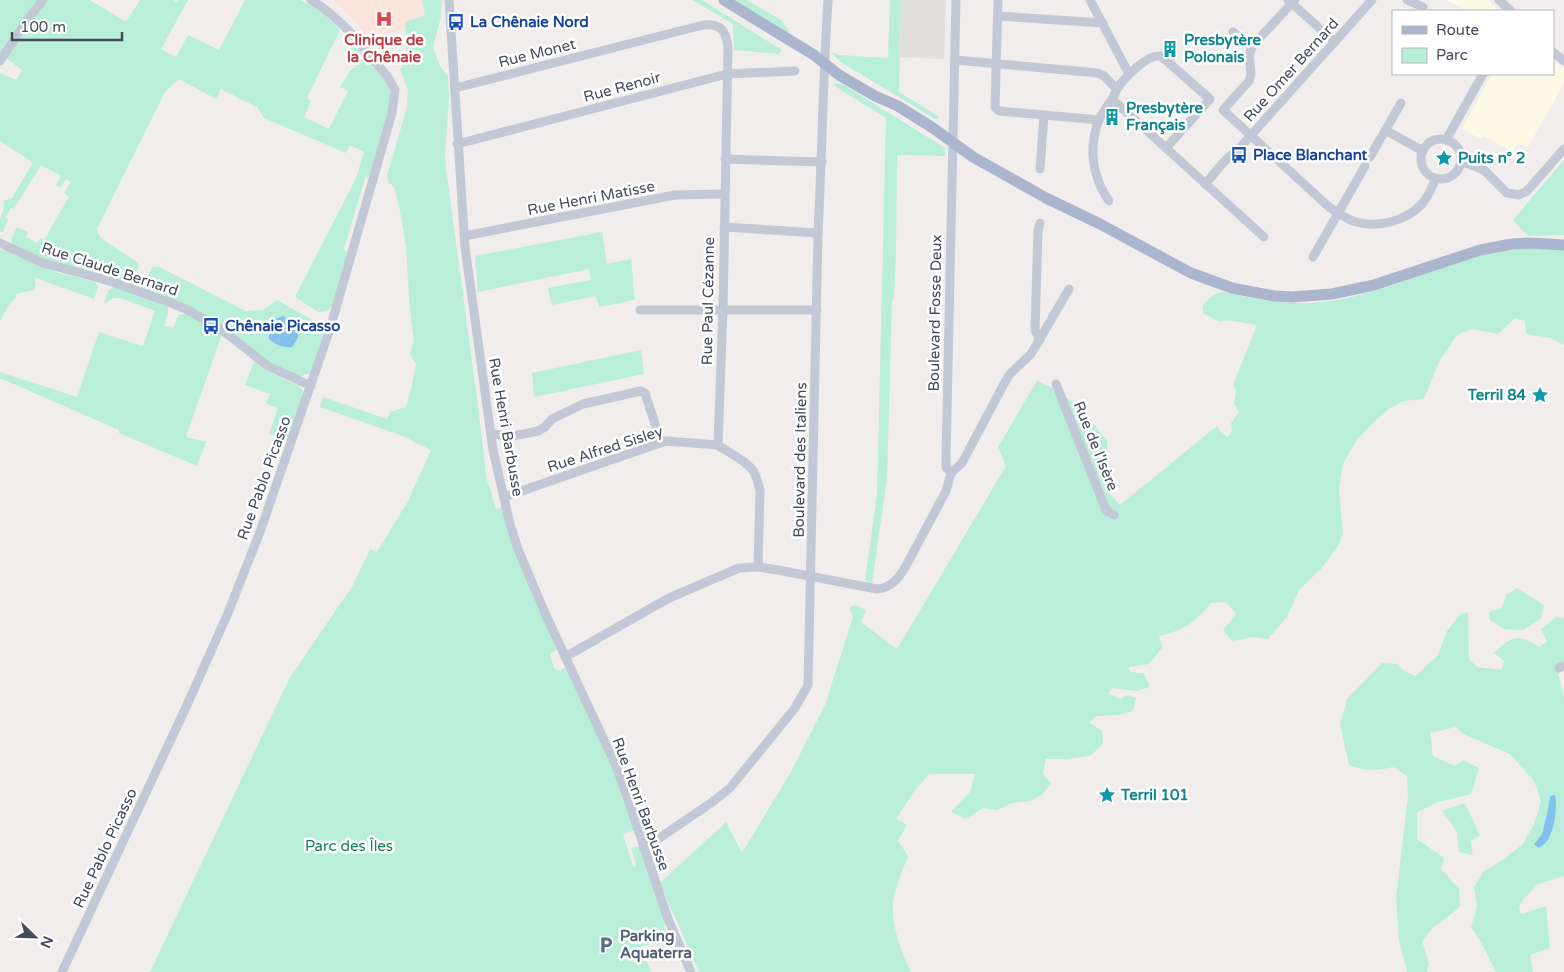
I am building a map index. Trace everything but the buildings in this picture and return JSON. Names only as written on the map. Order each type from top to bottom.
[{"type":"main road","points":[[717,0],[729,3],[812,54],[839,75],[875,96],[898,106],[973,157],[1046,198],[1100,224],[1176,265],[1217,283],[1245,291],[1274,296],[1300,297],[1332,294],[1374,286],[1480,250],[1512,244],[1564,245]]},
{"type":"street","points":[[0,61],[43,0]]},
{"type":"street","name":"Rue Pablo Picasso","points":[[62,972],[172,740],[228,613],[260,532],[330,329],[388,130],[395,102],[395,90],[385,73],[337,18],[311,0]]},
{"type":"street","name":"Rue Henri Barbusse","points":[[449,0],[464,236],[491,433],[504,497],[518,549],[565,657],[616,766],[668,919],[691,972]]},
{"type":"street","name":"Boulevard des Italiens","points":[[643,847],[682,823],[730,788],[800,701],[808,684],[818,233],[828,0]]},
{"type":"street","name":"Boulevard Fosse Deux","points":[[951,473],[946,467],[946,459],[956,0]]},
{"type":"street","points":[[998,0],[995,106],[999,111],[1099,120]]},
{"type":"street","points":[[1090,0],[1129,74]]},
{"type":"street","name":"Rue Omer Bernard","points":[[1205,184],[1225,159],[1251,135],[1372,0]]},
{"type":"street","points":[[1407,0],[1423,7]]},
{"type":"street","points":[[1499,0],[1510,10]]},
{"type":"street","points":[[1334,42],[1292,1],[1253,45],[1249,55],[1251,74],[1249,81],[1223,110],[1289,171],[1338,212],[1358,223],[1377,224],[1394,222],[1404,217],[1420,205],[1436,178]]},
{"type":"street","points":[[998,16],[1102,23]]},
{"type":"street","name":"Rue Monet","points":[[455,88],[703,24],[713,24]]},
{"type":"street","name":"Rue Paul Cézanne","points":[[713,24],[722,29],[727,37],[728,47],[723,309],[718,445]]},
{"type":"street","points":[[1233,32],[1245,42],[1253,45]]},
{"type":"street","points":[[1554,53],[1564,61]]},
{"type":"street","points":[[1109,201],[1101,190],[1094,157],[1094,141],[1099,120],[1117,89],[1129,74],[1147,60],[1160,56],[1210,99],[1166,148]]},
{"type":"street","points":[[956,60],[1098,73],[1104,76],[1117,89]]},
{"type":"street","name":"Rue Renoir","points":[[457,144],[727,74],[795,71]]},
{"type":"street","points":[[1446,140],[1482,75]]},
{"type":"street","points":[[1112,99],[1264,237]]},
{"type":"street","points":[[1370,157],[1400,104]]},
{"type":"street","points":[[1040,169],[1044,115]]},
{"type":"street","points":[[1385,130],[1423,151]]},
{"type":"street","points":[[1441,139],[1446,140],[1454,144],[1460,152],[1461,161],[1457,170],[1450,176],[1441,179],[1428,174],[1423,166],[1422,157],[1423,151],[1432,142],[1441,139]]},
{"type":"street","points":[[1461,161],[1484,170],[1507,193],[1518,195],[1527,191],[1564,149]]},
{"type":"street","points":[[725,159],[822,162]]},
{"type":"street","points":[[1313,256],[1365,166]]},
{"type":"street","name":"Rue Henri Matisse","points":[[464,236],[675,195],[724,194]]},
{"type":"street","points":[[1040,223],[1038,232],[1035,330],[1040,340]]},
{"type":"street","points":[[724,227],[818,233]]},
{"type":"street","name":"Rue Claude Bernard","points":[[0,243],[43,263],[106,280],[186,309],[222,330],[268,366],[311,386]]},
{"type":"street","points":[[565,657],[668,598],[739,568],[758,567],[868,588],[887,587],[903,572],[946,491],[951,473],[962,463],[1005,382],[1010,374],[1030,356],[1069,289]]},
{"type":"street","points":[[640,310],[817,310]]},
{"type":"street","name":"Rue de l'Isère","points":[[1056,384],[1106,510],[1114,515]]},
{"type":"street","points":[[491,433],[508,437],[538,431],[545,427],[552,419],[582,404],[641,391],[645,393],[661,442]]},
{"type":"street","name":"Rue Alfred Sisley","points":[[504,497],[661,442],[718,445]]},
{"type":"street","points":[[718,445],[745,463],[758,480],[760,491],[758,567]]},
{"type":"shaded area","name":"Clinique de la Chênaie","points":[[334,0],[422,0],[425,15],[405,22],[406,29],[386,33],[371,42]]},
{"type":"shaded area","points":[[901,0],[946,0],[944,59],[900,57]]},
{"type":"shaded area","points":[[1447,0],[1488,0],[1496,10],[1466,10]]},
{"type":"shaded area","points":[[1554,62],[1564,68],[1564,83],[1528,147],[1518,144],[1512,152],[1484,136],[1481,139],[1462,129],[1491,75],[1554,75]]},
{"type":"green space","points":[[0,0],[38,0],[0,53]]},
{"type":"green space","points":[[48,0],[90,0],[126,22],[140,0],[173,0],[176,2],[178,0],[188,0],[161,49],[176,57],[188,35],[219,50],[245,0],[300,0],[321,11],[340,30],[307,98],[311,101],[304,117],[329,129],[348,91],[340,87],[351,70],[357,65],[344,51],[347,46],[354,44],[359,48],[388,83],[392,103],[371,175],[365,178],[344,249],[348,254],[333,306],[327,311],[318,312],[295,297],[356,178],[364,152],[350,145],[346,153],[264,118],[257,107],[221,89],[216,99],[179,79],[165,92],[97,229],[102,239],[137,262],[139,265],[137,271],[129,274],[146,280],[153,266],[159,267],[246,311],[263,310],[277,300],[316,322],[324,332],[310,373],[300,377],[273,364],[247,344],[192,309],[143,288],[56,263],[12,246],[11,239],[17,227],[28,232],[26,237],[37,243],[41,238],[44,240],[69,197],[64,193],[71,182],[66,179],[60,188],[56,185],[61,176],[41,165],[14,209],[11,208],[5,218],[8,219],[3,232],[0,232],[0,219],[4,208],[4,201],[12,198],[32,164],[31,161],[0,141],[0,73],[16,80],[22,70],[7,59],[8,55]]},
{"type":"green space","name":"Parc des Îles","points":[[422,0],[442,0],[441,17],[433,47],[440,66],[448,76],[446,169],[487,481],[496,509],[503,507],[558,649],[550,654],[554,668],[559,671],[566,667],[610,761],[635,830],[623,834],[633,867],[636,866],[631,848],[637,846],[640,848],[669,938],[666,942],[658,945],[653,943],[641,947],[651,972],[150,972],[289,679],[353,585],[370,549],[377,552],[408,501],[431,450],[403,436],[320,407],[323,397],[387,419],[390,412],[406,407],[412,385],[416,364],[410,354],[414,340],[410,311],[406,246],[394,187],[388,182],[387,176],[407,107],[408,90],[400,70],[406,46],[405,22],[425,15]]},
{"type":"green space","points":[[692,0],[702,0],[782,50],[779,54],[734,50],[733,24]]},
{"type":"green space","points":[[734,0],[747,0],[781,20],[792,36]]},
{"type":"green space","points":[[890,0],[901,0],[899,92],[938,116],[939,119],[935,119],[839,61],[831,52],[840,55],[888,58]]},
{"type":"green space","points":[[836,83],[844,85],[945,148],[945,156],[897,155],[896,252],[894,298],[892,300],[887,479],[872,583],[865,581],[877,494],[886,118],[833,85]]},
{"type":"green space","points":[[1564,160],[1564,235],[1528,236],[1513,220]]},
{"type":"green space","points":[[602,232],[607,264],[631,259],[635,300],[599,307],[596,296],[552,305],[548,288],[591,280],[589,269],[478,292],[475,256]]},
{"type":"green space","points":[[1531,247],[1564,249],[1564,345],[1551,338],[1526,334],[1525,321],[1515,318],[1498,334],[1472,329],[1457,335],[1439,362],[1424,399],[1404,401],[1390,408],[1356,441],[1343,464],[1339,489],[1343,533],[1338,546],[1321,569],[1299,590],[1287,617],[1268,639],[1252,637],[1232,641],[1223,630],[1236,614],[1226,602],[1211,603],[1200,616],[1188,625],[1159,636],[1162,648],[1149,664],[1128,667],[1130,672],[1144,673],[1150,687],[1137,691],[1113,688],[1108,693],[1120,699],[1127,695],[1136,698],[1133,711],[1119,715],[1097,716],[1089,722],[1102,731],[1103,744],[1090,756],[1046,759],[1043,774],[1051,783],[1042,795],[1030,801],[1012,803],[997,810],[983,808],[966,819],[951,812],[970,792],[975,774],[929,774],[915,790],[896,819],[907,825],[898,841],[908,856],[894,897],[893,906],[897,936],[911,972],[699,972],[660,883],[726,822],[742,853],[792,770],[825,705],[853,617],[849,607],[855,605],[866,610],[861,622],[897,649],[1006,466],[998,447],[1037,381],[1049,386],[1081,408],[1108,442],[1105,459],[1114,484],[1110,494],[1120,505],[1217,426],[1228,437],[1232,431],[1231,423],[1239,412],[1234,404],[1236,391],[1233,385],[1257,325],[1227,320],[1220,322],[1204,314],[1202,307],[1213,295],[1223,292],[1268,301],[1290,303],[1334,301],[1374,291],[1478,256]]},
{"type":"green space","points":[[0,249],[59,273],[95,282],[98,287],[94,299],[36,278],[34,290],[16,294],[16,298],[8,306],[0,322]]},
{"type":"green space","points":[[113,287],[165,304],[168,308],[168,313],[164,326],[173,328],[180,314],[186,314],[222,334],[186,437],[206,442],[197,466],[119,433],[119,430],[0,378],[0,372],[77,397],[99,332],[143,346],[155,311],[120,298],[114,298],[104,303],[108,291]]},
{"type":"green space","points":[[641,350],[644,374],[534,397],[532,373]]},
{"type":"green space","points":[[254,361],[267,371],[299,386],[303,391],[303,398],[290,436],[286,441],[276,440],[277,437],[269,434],[278,408],[266,404],[270,394],[245,385]]},
{"type":"green space","points":[[1517,588],[1544,605],[1541,619],[1523,630],[1504,629],[1490,620],[1489,612],[1502,607],[1506,595]]},
{"type":"green space","points":[[1468,612],[1469,659],[1477,667],[1502,670],[1504,661],[1494,653],[1500,647],[1510,640],[1520,638],[1539,647],[1547,642],[1541,629],[1556,617],[1564,618],[1564,664],[1557,667],[1564,699],[1564,876],[1538,884],[1521,902],[1519,909],[1521,914],[1546,906],[1550,948],[1530,955],[1533,972],[1496,972],[1471,927],[1477,907],[1474,887],[1483,872],[1523,844],[1535,822],[1541,801],[1534,781],[1510,754],[1463,734],[1456,727],[1430,733],[1433,756],[1455,766],[1463,760],[1479,768],[1471,794],[1438,802],[1417,812],[1417,839],[1444,858],[1441,869],[1459,889],[1460,907],[1434,927],[1422,941],[1429,964],[1427,972],[1407,972],[1399,940],[1396,898],[1408,797],[1407,776],[1393,767],[1371,770],[1349,765],[1340,724],[1347,699],[1382,663],[1398,664],[1404,671],[1416,676],[1438,655],[1447,631],[1460,614]],"holes":[[[1550,796],[1553,817],[1551,832],[1544,846],[1534,844],[1542,834]]]},
{"type":"green space","points":[[1465,803],[1480,836],[1470,841],[1473,855],[1459,852],[1457,832],[1442,811]]},
{"type":"water","points":[[283,316],[293,322],[298,329],[298,337],[292,347],[279,346],[269,339],[273,322]]},
{"type":"water","points":[[1555,795],[1554,824],[1548,839],[1539,848],[1534,844],[1542,834],[1550,796]]},
{"type":"place","name":"Clinique de la Chênaie","points":[[384,19]]},
{"type":"place","name":"La Chênaie Nord","points":[[456,22]]},
{"type":"place","name":"Presbytère Polonais","points":[[1170,49]]},
{"type":"place","name":"Presbytère Français","points":[[1112,117]]},
{"type":"place","name":"Place Blanchant","points":[[1239,155]]},
{"type":"place","name":"Puits n° 2","points":[[1444,158]]},
{"type":"place","name":"Chênaie Picasso","points":[[211,326]]},
{"type":"place","name":"Terril 84","points":[[1540,395]]},
{"type":"place","name":"Terril 101","points":[[1107,795]]},
{"type":"place","name":"Parking Aquaterra","points":[[606,945]]}]
